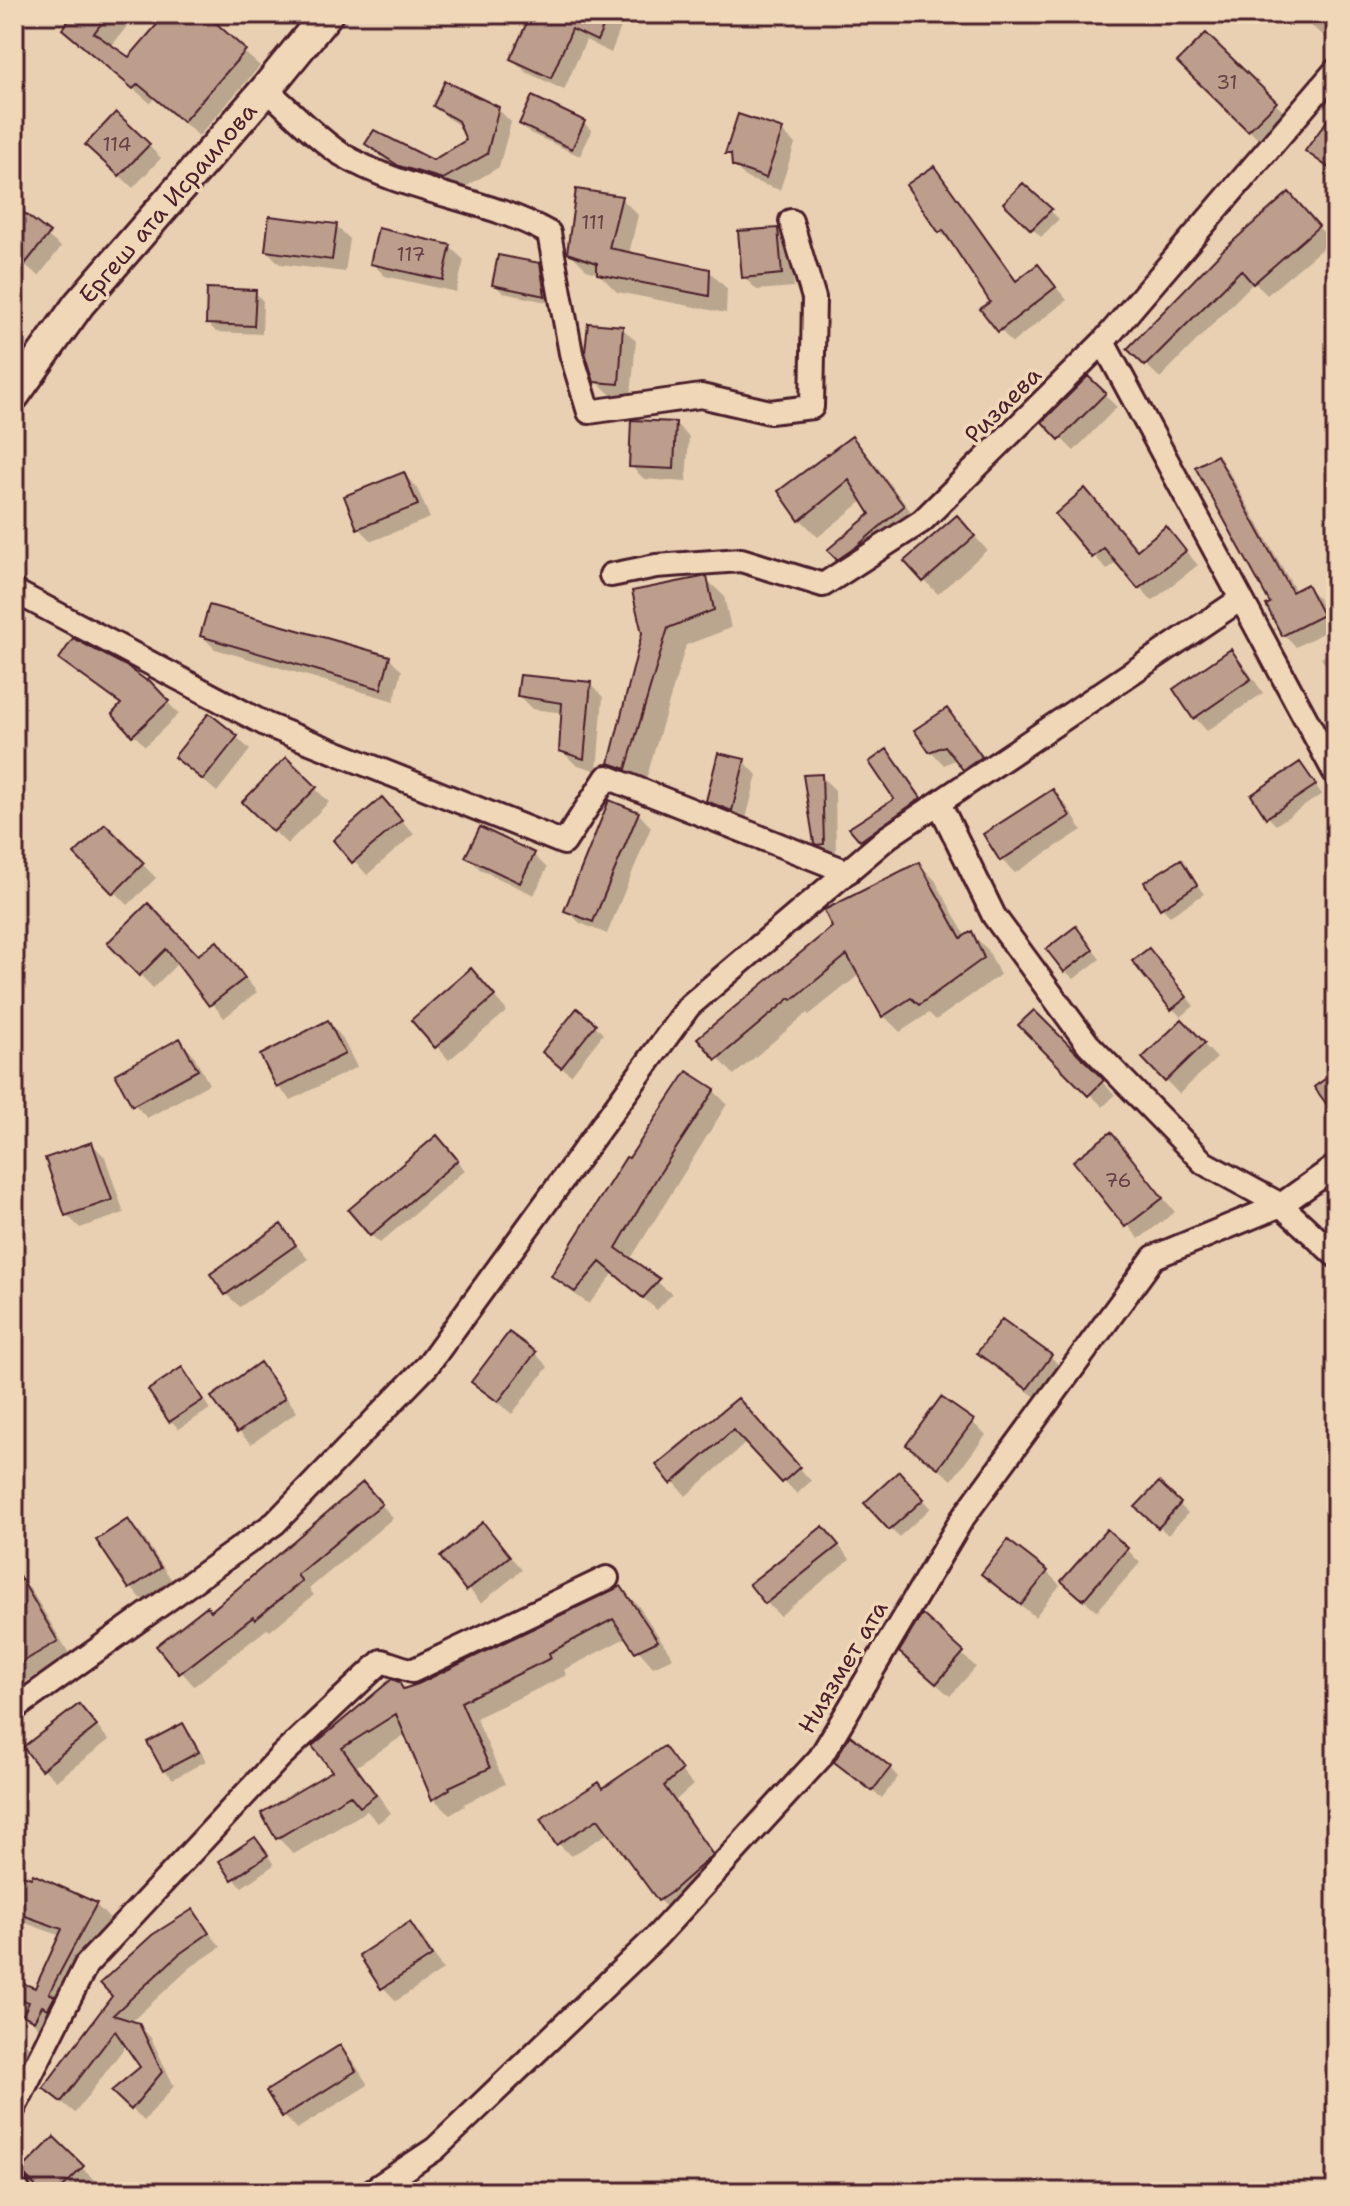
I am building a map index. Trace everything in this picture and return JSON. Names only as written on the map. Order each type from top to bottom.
[{"type":"main road","name":"Ергеш ата Исраилова","points":[[14,395],[79,304],[266,89],[323,15]]},
{"type":"street","name":"Ризаева","points":[[611,575],[656,566],[741,560],[823,585],[922,521],[1103,342],[1336,70]]},
{"type":"street","points":[[266,89],[340,154],[392,177],[527,221],[549,233],[571,353],[589,412],[701,396],[770,412],[812,407],[814,298],[791,221]]},
{"type":"street","points":[[1103,342],[1336,775]]},
{"type":"street","points":[[14,591],[267,725],[564,843],[607,777],[848,872]]},
{"type":"street","points":[[14,1709],[275,1523],[427,1366],[689,1006],[888,837],[1241,599]]},
{"type":"street","points":[[939,803],[994,916],[1088,1044],[1204,1163],[1281,1205],[1336,1256]]},
{"type":"street","name":"Ниязмет ата","points":[[370,2192],[435,2149],[655,1938],[820,1758],[962,1519],[1154,1257],[1281,1205],[1336,1166]]},
{"type":"street","points":[[14,2108],[86,1965],[280,1757],[382,1661],[412,1671],[607,1578]]},
{"type":"street","points":[[14,2184],[19,2192]]},
{"type":"building","points":[[74,14],[109,14],[94,33],[129,57],[166,14],[206,14],[246,50],[183,122],[138,84],[133,89],[62,29]]},
{"type":"building","points":[[531,14],[609,14],[597,41],[572,29],[551,78],[510,59]]},
{"type":"building","points":[[1206,33],[1277,102],[1248,131],[1177,62]]},
{"type":"building","points":[[445,81],[499,107],[487,154],[443,179],[399,166],[365,144],[374,130],[433,160],[466,140],[458,121],[433,106]]},
{"type":"building","points":[[532,96],[585,121],[572,149],[519,124]]},
{"type":"building","points":[[1336,108],[1336,158],[1329,168],[1305,151]]},
{"type":"building","points":[[116,112],[150,144],[119,176],[85,145]]},
{"type":"building","points":[[738,114],[783,129],[766,178],[732,166],[731,154],[725,154]]},
{"type":"building","points":[[934,166],[1016,281],[1038,264],[1056,287],[998,332],[980,309],[990,302],[943,230],[939,233],[906,185]]},
{"type":"building","points":[[1023,183],[1052,209],[1031,230],[1003,203]]},
{"type":"building","points":[[576,189],[622,196],[609,248],[710,269],[709,296],[597,274],[597,263],[567,253]]},
{"type":"building","points":[[1289,192],[1319,226],[1253,284],[1241,270],[1145,366],[1127,349],[1223,250]]},
{"type":"building","points":[[14,205],[50,233],[25,264],[14,255]]},
{"type":"building","points":[[269,216],[337,224],[332,260],[265,251]]},
{"type":"building","points":[[378,228],[451,245],[443,280],[370,264]]},
{"type":"building","points":[[778,228],[782,274],[742,278],[738,231]]},
{"type":"building","points":[[498,255],[540,263],[545,296],[492,285]]},
{"type":"building","points":[[207,288],[256,290],[254,326],[206,324]]},
{"type":"building","points":[[588,323],[623,326],[619,384],[594,382],[585,352]]},
{"type":"building","points":[[1088,376],[1106,393],[1059,440],[1042,422]]},
{"type":"building","points":[[631,420],[676,422],[674,469],[629,467]]},
{"type":"building","points":[[852,436],[904,506],[837,560],[827,550],[870,514],[849,480],[799,521],[778,491]]},
{"type":"building","points":[[1217,455],[1292,592],[1307,584],[1323,615],[1282,636],[1266,605],[1270,603],[1195,467]]},
{"type":"building","points":[[404,472],[418,505],[357,529],[344,496]]},
{"type":"building","points":[[1085,488],[1137,550],[1166,526],[1186,551],[1138,589],[1104,548],[1092,558],[1055,514]]},
{"type":"building","points":[[957,515],[975,536],[923,582],[904,561]]},
{"type":"building","points":[[707,576],[714,610],[668,628],[626,769],[609,763],[642,633],[632,591]]},
{"type":"building","points":[[209,605],[390,656],[381,689],[200,636]]},
{"type":"building","points":[[73,638],[148,679],[169,701],[132,736],[112,714],[121,704],[59,659]]},
{"type":"building","points":[[1231,649],[1251,679],[1193,719],[1173,689]]},
{"type":"building","points":[[520,675],[591,682],[584,759],[559,751],[562,703],[517,696]]},
{"type":"building","points":[[947,708],[982,757],[963,770],[945,746],[929,752],[914,730]]},
{"type":"building","points":[[209,713],[238,736],[203,780],[174,757]]},
{"type":"building","points":[[887,749],[921,798],[860,841],[849,828],[894,799],[869,762]]},
{"type":"building","points":[[718,753],[745,759],[732,811],[706,801]]},
{"type":"building","points":[[286,757],[317,787],[273,832],[242,802]]},
{"type":"building","points":[[1300,762],[1316,785],[1266,818],[1251,795]]},
{"type":"building","points":[[822,774],[824,844],[817,845],[814,843],[803,775]]},
{"type":"building","points":[[1053,789],[1070,816],[1000,861],[983,834]]},
{"type":"building","points":[[382,797],[402,820],[352,863],[333,840]]},
{"type":"building","points":[[609,800],[639,812],[593,922],[564,911]]},
{"type":"building","points":[[105,824],[144,863],[113,894],[74,854]]},
{"type":"building","points":[[480,827],[535,853],[520,883],[465,857]]},
{"type":"building","points":[[1181,859],[1197,885],[1160,909],[1144,882]]},
{"type":"building","points":[[919,862],[961,938],[972,931],[984,958],[919,1005],[911,998],[882,1017],[847,955],[716,1060],[697,1038],[832,927],[824,910]]},
{"type":"building","points":[[148,903],[198,955],[217,941],[245,978],[209,1006],[166,949],[139,976],[107,943]]},
{"type":"building","points":[[1076,926],[1093,950],[1064,972],[1046,949]]},
{"type":"building","points":[[1149,948],[1187,997],[1171,1010],[1132,961]]},
{"type":"building","points":[[471,968],[495,996],[435,1048],[411,1020]]},
{"type":"building","points":[[577,1008],[596,1024],[561,1068],[542,1052]]},
{"type":"building","points":[[1034,1010],[1104,1080],[1088,1096],[1018,1025]]},
{"type":"building","points":[[1182,1019],[1205,1043],[1165,1082],[1142,1058]]},
{"type":"building","points":[[328,1020],[345,1054],[277,1088],[260,1055]]},
{"type":"building","points":[[180,1038],[198,1070],[132,1106],[115,1074]]},
{"type":"building","points":[[687,1071],[715,1089],[658,1176],[616,1248],[660,1279],[643,1298],[600,1262],[575,1292],[551,1276],[626,1157],[629,1158]]},
{"type":"building","points":[[1336,1071],[1336,1117],[1314,1087]]},
{"type":"building","points":[[1111,1132],[1163,1198],[1125,1227],[1073,1161]]},
{"type":"building","points":[[437,1135],[458,1160],[370,1236],[348,1210]]},
{"type":"building","points":[[92,1142],[112,1200],[65,1216],[45,1158]]},
{"type":"building","points":[[281,1224],[296,1245],[225,1295],[210,1274]]},
{"type":"building","points":[[1002,1319],[1052,1355],[1027,1389],[977,1353]]},
{"type":"building","points":[[509,1332],[536,1352],[498,1402],[471,1382]]},
{"type":"building","points":[[260,1362],[285,1398],[237,1433],[211,1397]]},
{"type":"building","points":[[182,1367],[203,1400],[169,1422],[148,1390]]},
{"type":"building","points":[[941,1397],[974,1420],[938,1468],[906,1445]]},
{"type":"building","points":[[738,1398],[800,1467],[782,1483],[733,1430],[671,1484],[656,1465]]},
{"type":"building","points":[[899,1471],[924,1499],[889,1530],[864,1503]]},
{"type":"building","points":[[363,1482],[382,1504],[297,1575],[302,1581],[255,1620],[253,1617],[179,1674],[156,1646],[207,1606],[211,1611]]},
{"type":"building","points":[[1159,1482],[1181,1503],[1158,1528],[1135,1507]]},
{"type":"building","points":[[128,1519],[161,1568],[129,1589],[96,1540]]},
{"type":"building","points":[[483,1522],[510,1556],[466,1591],[440,1557]]},
{"type":"building","points":[[823,1526],[839,1545],[765,1604],[749,1584]]},
{"type":"building","points":[[1107,1529],[1128,1548],[1083,1600],[1061,1581]]},
{"type":"building","points":[[1008,1540],[1048,1571],[1021,1605],[981,1574]]},
{"type":"building","points":[[14,1567],[58,1641],[14,1667]]},
{"type":"building","points":[[621,1586],[658,1641],[635,1652],[613,1619],[549,1653],[551,1658],[461,1702],[490,1768],[449,1787],[432,1800],[396,1714],[342,1748],[376,1795],[360,1807],[350,1795],[276,1839],[261,1813],[332,1771],[312,1746],[392,1679],[399,1682],[403,1689],[418,1684]]},
{"type":"building","points":[[922,1614],[964,1652],[936,1684],[899,1652]]},
{"type":"building","points":[[79,1704],[97,1726],[41,1770],[23,1747]]},
{"type":"building","points":[[183,1723],[199,1752],[163,1771],[147,1742]]},
{"type":"building","points":[[850,1735],[891,1767],[872,1791],[834,1762]]},
{"type":"building","points":[[664,1746],[682,1770],[664,1786],[713,1855],[658,1901],[598,1819],[556,1845],[540,1819],[599,1782],[603,1788]]},
{"type":"building","points":[[255,1837],[268,1855],[232,1880],[219,1861]]},
{"type":"building","points":[[14,1872],[31,1878],[33,1874],[97,1903],[49,1993],[55,1996],[48,2009],[42,2006],[34,2021],[23,2015],[29,2002],[14,1997],[20,1982],[35,1988],[62,1929],[14,1912]]},
{"type":"building","points":[[193,1909],[209,1933],[178,1955],[113,2015],[139,2023],[162,2072],[131,2110],[111,2091],[140,2067],[115,2031],[61,2102],[43,2088],[112,1996],[100,1983],[152,1935]]},
{"type":"building","points":[[410,1922],[432,1956],[381,1989],[359,1955]]},
{"type":"building","points":[[340,2045],[356,2071],[282,2117],[266,2091]]},
{"type":"building","points":[[54,2137],[84,2166],[58,2192],[41,2192],[20,2171]]}]
